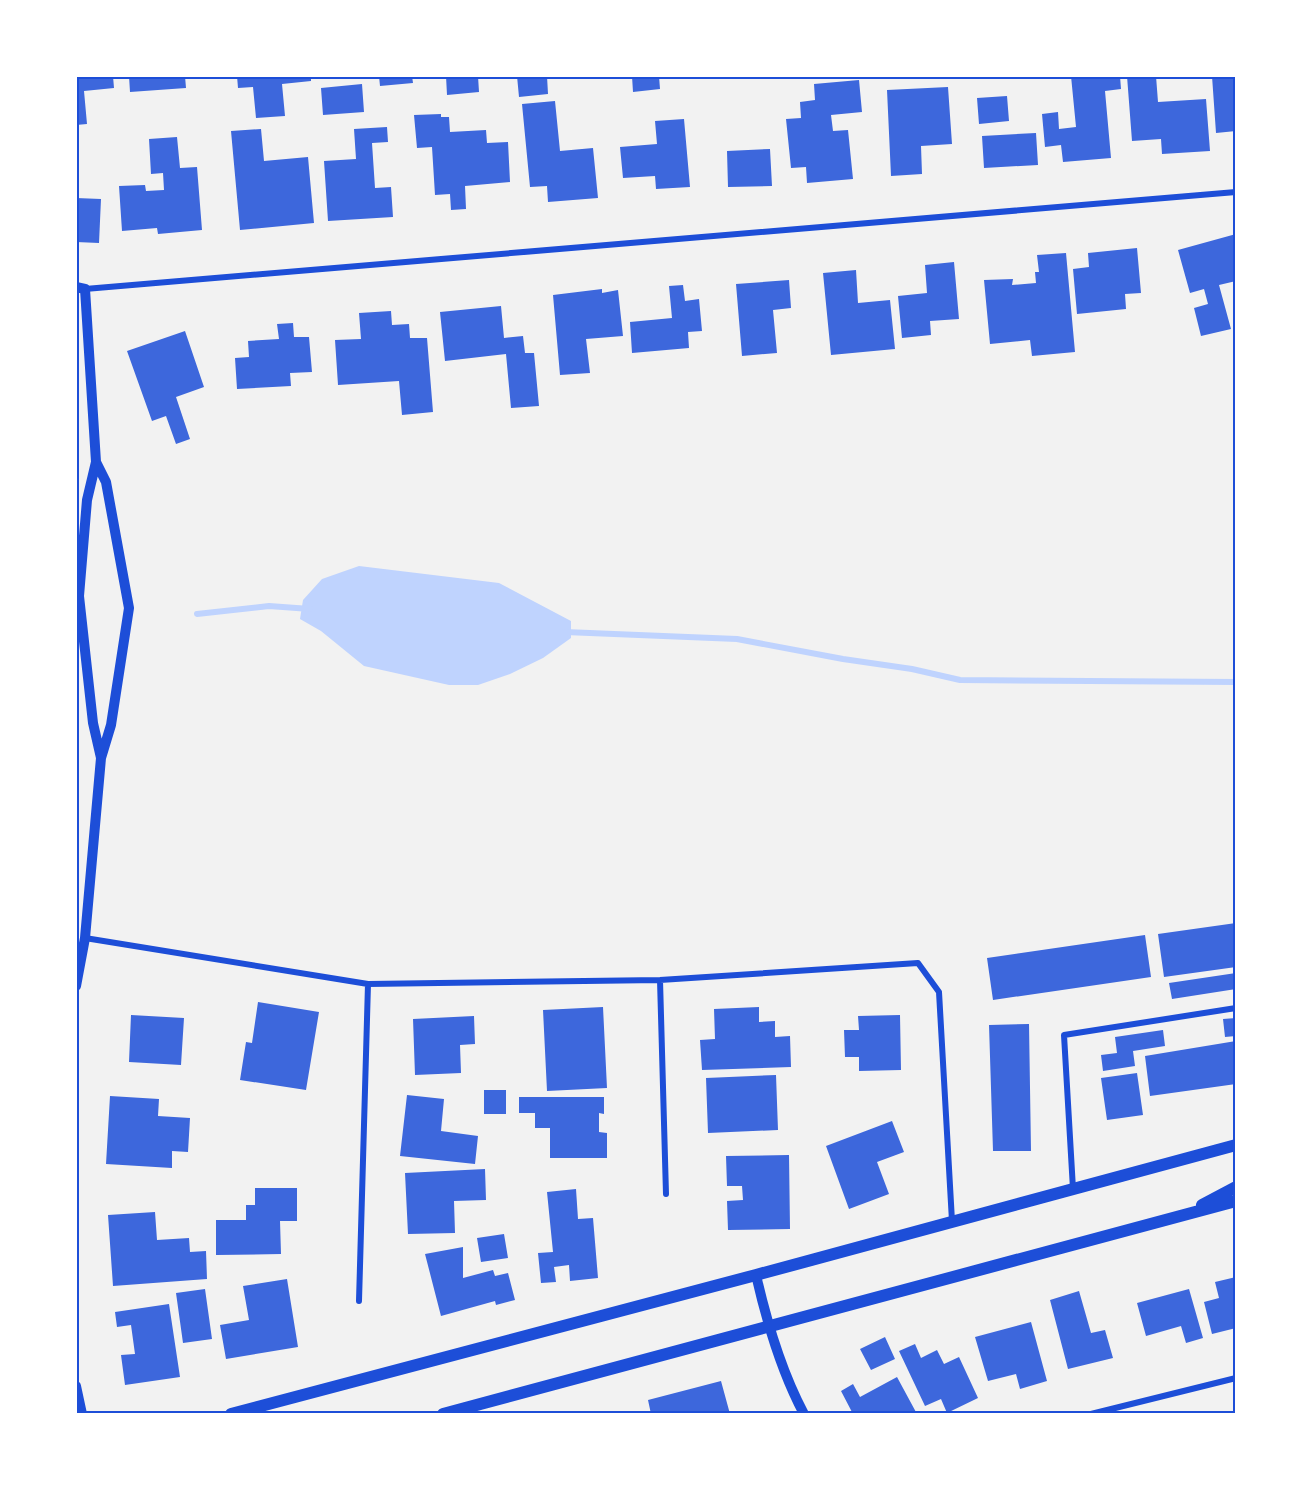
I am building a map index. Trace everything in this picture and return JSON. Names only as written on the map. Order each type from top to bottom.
[{"type":"main road","points":[[231,1413],[756,1275],[1236,1145]]},
{"type":"main road","points":[[1185,1214],[1236,1187]]},
{"type":"main road","points":[[443,1413],[1236,1201]]},
{"type":"street","points":[[101,758],[93,723],[79,596],[87,500],[96,462],[81,288],[1236,192]]},
{"type":"street","points":[[76,987],[85,938],[101,758],[111,725],[129,608],[106,482],[96,462]]},
{"type":"street","points":[[85,938],[368,984],[660,980],[918,963],[939,992],[952,1221]]},
{"type":"street","points":[[660,980],[666,1194]]},
{"type":"street","points":[[359,1300],[368,984]]},
{"type":"street","points":[[1072,1189],[1064,1035],[1236,1008]]},
{"type":"street","points":[[756,1275],[768,1326],[795,1398],[804,1413]]},
{"type":"street","points":[[1090,1413],[1236,1378]]},
{"type":"street","points":[[76,1386],[82,1413]]},
{"type":"water","points":[[359,566],[499,583],[571,621],[571,638],[543,658],[510,674],[478,685],[449,685],[364,666],[321,631],[300,619],[303,600],[322,579]]},
{"type":"building","points":[[76,76],[113,76],[114,88],[84,91],[87,124],[76,125]]},
{"type":"building","points":[[129,76],[185,76],[186,88],[130,92]]},
{"type":"building","points":[[237,76],[311,76],[311,81],[282,84],[285,116],[256,118],[253,87],[238,88]]},
{"type":"building","points":[[379,76],[412,76],[413,83],[380,86]]},
{"type":"building","points":[[446,76],[478,76],[479,92],[447,95]]},
{"type":"building","points":[[517,76],[547,76],[548,94],[519,97]]},
{"type":"building","points":[[632,76],[659,76],[660,89],[633,92]]},
{"type":"building","points":[[1071,76],[1120,76],[1121,89],[1105,91],[1111,158],[1063,162],[1061,145],[1045,147],[1042,114],[1058,112],[1059,129],[1076,127]]},
{"type":"building","points":[[1127,76],[1156,76],[1158,102],[1206,99],[1210,151],[1162,154],[1161,139],[1132,141]]},
{"type":"building","points":[[1212,76],[1236,76],[1236,131],[1216,133]]},
{"type":"building","points":[[859,80],[862,112],[831,115],[833,131],[848,130],[853,179],[807,183],[806,167],[791,168],[786,119],[801,118],[800,102],[815,100],[814,84]]},
{"type":"building","points":[[362,84],[364,112],[323,115],[321,88]]},
{"type":"building","points":[[948,87],[952,144],[921,146],[922,174],[891,176],[887,90]]},
{"type":"building","points":[[1007,96],[1009,121],[979,124],[977,98]]},
{"type":"building","points":[[555,101],[560,151],[593,148],[598,198],[548,202],[547,186],[530,187],[522,104]]},
{"type":"building","points":[[441,114],[441,117],[449,117],[450,132],[486,130],[487,143],[508,142],[510,182],[465,186],[466,209],[451,210],[450,194],[435,195],[432,147],[417,148],[414,115]]},
{"type":"building","points":[[684,119],[690,187],[656,189],[655,176],[623,178],[620,147],[657,144],[655,121]]},
{"type":"building","points":[[387,127],[388,142],[372,143],[375,188],[391,187],[393,217],[328,221],[324,161],[356,159],[354,129]]},
{"type":"building","points":[[261,129],[264,161],[308,157],[314,223],[240,230],[231,131]]},
{"type":"building","points":[[1036,133],[1038,165],[984,168],[982,136]]},
{"type":"building","points":[[177,137],[180,168],[197,167],[202,230],[158,234],[157,228],[122,231],[119,186],[145,185],[146,191],[164,190],[163,173],[151,174],[149,139]]},
{"type":"building","points":[[770,149],[772,186],[728,187],[727,151]]},
{"type":"building","points":[[76,198],[101,199],[99,243],[76,242]]},
{"type":"building","points":[[1236,234],[1236,281],[1219,285],[1231,329],[1201,336],[1194,308],[1208,304],[1204,289],[1190,293],[1178,250]]},
{"type":"building","points":[[1137,248],[1141,293],[1125,294],[1126,309],[1077,314],[1073,269],[1089,267],[1088,253]]},
{"type":"building","points":[[1066,253],[1075,352],[1032,356],[1030,340],[990,344],[984,280],[1013,279],[1012,285],[1036,283],[1035,272],[1039,272],[1037,255]]},
{"type":"building","points":[[954,262],[959,319],[930,321],[931,335],[902,338],[898,296],[927,293],[925,265]]},
{"type":"building","points":[[856,270],[858,303],[890,300],[895,349],[831,355],[823,273]]},
{"type":"building","points":[[789,280],[791,308],[773,310],[777,353],[742,356],[736,284]]},
{"type":"building","points":[[683,285],[685,301],[699,299],[702,331],[688,332],[689,348],[632,353],[630,322],[672,318],[669,286]]},
{"type":"building","points":[[602,289],[602,293],[618,290],[623,336],[586,339],[590,373],[560,375],[553,295]]},
{"type":"building","points":[[501,306],[504,338],[523,336],[525,353],[534,353],[539,406],[511,408],[506,354],[445,361],[440,312]]},
{"type":"building","points":[[391,311],[392,325],[409,324],[410,338],[427,338],[433,412],[402,415],[399,381],[338,385],[335,340],[361,339],[359,313]]},
{"type":"building","points":[[293,323],[294,337],[309,337],[312,372],[290,373],[291,386],[237,389],[235,358],[249,357],[248,341],[279,339],[277,324]]},
{"type":"building","points":[[185,331],[204,387],[176,397],[190,439],[176,444],[166,416],[152,421],[127,351]]},
{"type":"building","points":[[1236,923],[1236,967],[1164,977],[1158,934]]},
{"type":"building","points":[[1145,935],[1151,977],[993,1000],[987,958]]},
{"type":"building","points":[[1236,973],[1236,989],[1172,999],[1169,983]]},
{"type":"building","points":[[258,1002],[319,1012],[306,1090],[240,1080],[246,1042],[252,1043]]},
{"type":"building","points":[[603,1007],[607,1088],[547,1091],[543,1010]]},
{"type":"building","points":[[759,1007],[759,1022],[775,1021],[775,1037],[790,1036],[791,1067],[702,1070],[700,1040],[715,1039],[714,1009]]},
{"type":"building","points":[[131,1015],[184,1018],[181,1065],[129,1062]]},
{"type":"building","points":[[900,1015],[901,1070],[859,1071],[859,1057],[845,1057],[844,1030],[859,1030],[858,1016]]},
{"type":"building","points":[[474,1016],[475,1044],[460,1045],[461,1073],[415,1075],[413,1019]]},
{"type":"building","points":[[1236,1018],[1236,1036],[1225,1037],[1223,1019]]},
{"type":"building","points":[[1029,1024],[1031,1151],[993,1151],[989,1025]]},
{"type":"building","points":[[1163,1030],[1165,1046],[1133,1051],[1135,1066],[1103,1071],[1101,1055],[1117,1053],[1115,1037]]},
{"type":"building","points":[[1236,1041],[1236,1084],[1150,1096],[1145,1056]]},
{"type":"building","points":[[1137,1073],[1143,1115],[1107,1120],[1101,1078]]},
{"type":"building","points":[[776,1075],[778,1130],[708,1133],[706,1078]]},
{"type":"building","points":[[484,1090],[506,1090],[506,1114],[484,1114]]},
{"type":"building","points":[[407,1095],[444,1099],[441,1131],[478,1136],[475,1164],[400,1156]]},
{"type":"building","points":[[110,1096],[159,1099],[158,1116],[190,1118],[188,1152],[172,1151],[172,1168],[106,1164]]},
{"type":"building","points":[[519,1097],[604,1097],[604,1114],[599,1113],[599,1132],[607,1133],[607,1158],[550,1158],[550,1128],[535,1128],[535,1113],[519,1113]]},
{"type":"building","points":[[892,1121],[904,1152],[877,1162],[889,1194],[849,1209],[826,1146]]},
{"type":"building","points":[[789,1155],[790,1229],[728,1230],[727,1201],[743,1200],[742,1186],[727,1186],[726,1156]]},
{"type":"building","points":[[485,1169],[486,1200],[454,1201],[455,1233],[408,1234],[405,1173]]},
{"type":"building","points":[[255,1188],[297,1188],[297,1221],[280,1221],[281,1254],[216,1255],[216,1220],[246,1220],[246,1205],[255,1205]]},
{"type":"building","points":[[576,1189],[578,1219],[593,1218],[598,1278],[570,1281],[569,1265],[554,1267],[556,1282],[541,1283],[538,1253],[553,1252],[547,1192]]},
{"type":"building","points":[[155,1212],[157,1240],[189,1238],[190,1252],[206,1251],[207,1279],[113,1286],[108,1215]]},
{"type":"building","points":[[504,1234],[508,1258],[481,1262],[477,1238]]},
{"type":"building","points":[[463,1247],[463,1278],[493,1270],[495,1276],[508,1273],[515,1300],[496,1305],[495,1301],[441,1316],[425,1254]]},
{"type":"building","points":[[1236,1277],[1236,1328],[1212,1334],[1204,1302],[1219,1298],[1215,1282]]},
{"type":"building","points":[[287,1279],[298,1347],[226,1359],[220,1325],[249,1320],[243,1286]]},
{"type":"building","points":[[205,1289],[212,1339],[183,1343],[176,1293]]},
{"type":"building","points":[[1189,1289],[1203,1338],[1186,1343],[1181,1326],[1146,1336],[1137,1303]]},
{"type":"building","points":[[1079,1291],[1091,1333],[1105,1330],[1113,1358],[1068,1369],[1050,1300]]},
{"type":"building","points":[[169,1304],[180,1377],[125,1385],[121,1355],[135,1354],[131,1325],[117,1327],[115,1312]]},
{"type":"building","points":[[1031,1322],[1047,1381],[1020,1389],[1016,1374],[988,1381],[975,1337]]},
{"type":"building","points":[[885,1337],[895,1359],[871,1370],[860,1349]]},
{"type":"building","points":[[915,1344],[921,1358],[937,1350],[944,1364],[959,1357],[978,1398],[947,1413],[941,1399],[925,1406],[899,1351]]},
{"type":"building","points":[[897,1377],[917,1414],[853,1414],[841,1391],[853,1384],[860,1397]]},
{"type":"building","points":[[721,1381],[730,1414],[651,1414],[648,1400]]},
{"type":"waterway","points":[[197,614],[269,606],[310,609]]},
{"type":"waterway","points":[[565,632],[737,639],[843,659],[912,669],[960,680],[1236,682]]}]
